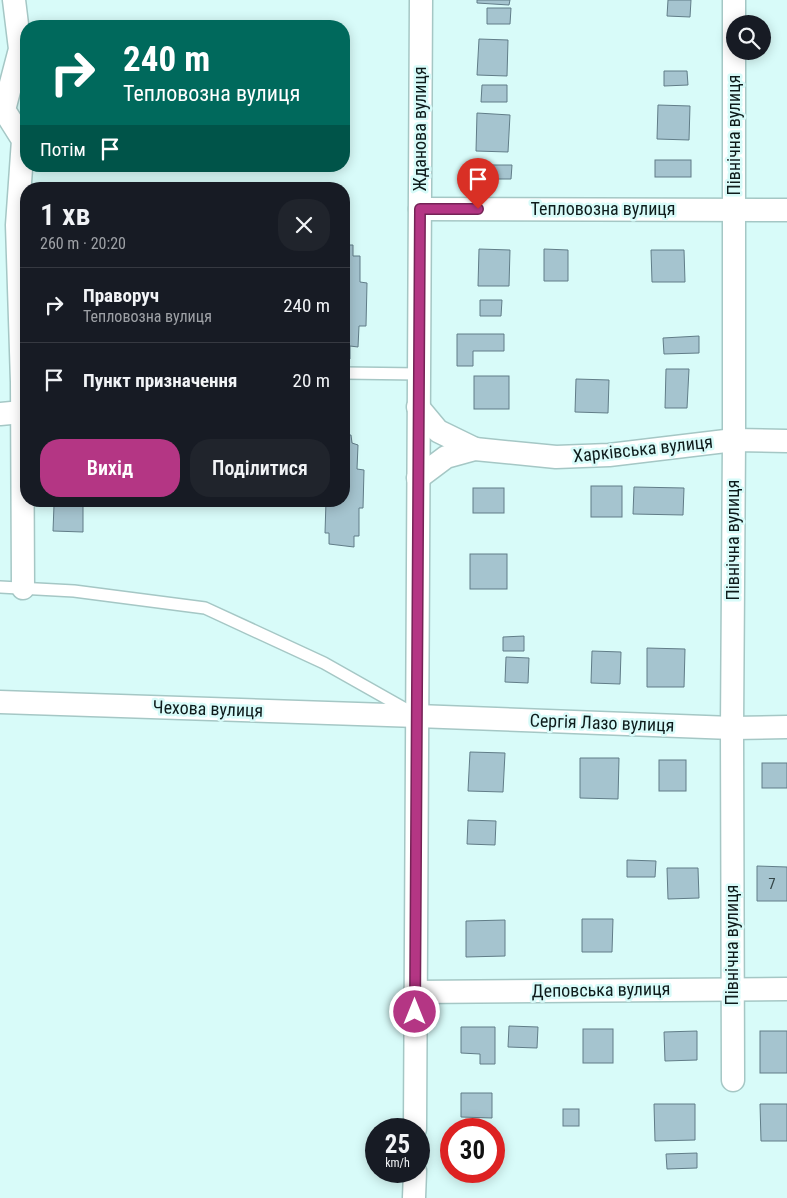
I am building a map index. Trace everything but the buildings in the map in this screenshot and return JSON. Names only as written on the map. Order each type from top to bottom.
[{"type":"street","points":[[14,0],[20,49],[2,110],[20,136]]},
{"type":"street","name":"Жданова вулиця","points":[[415,1118],[421,0]]},
{"type":"street","name":"Північна вулиця","points":[[733,1080],[734,0]]},
{"type":"street","points":[[20,182],[17,224],[20,292]]},
{"type":"street","name":"Тепловозна вулиця","points":[[420,209],[787,210]]},
{"type":"street","points":[[418,407],[438,431],[475,449]]},
{"type":"street","points":[[0,414],[20,412]]},
{"type":"street","name":"Харківська вулиця","points":[[418,478],[446,457],[475,449],[556,457],[609,456],[734,440],[787,441]]},
{"type":"street","points":[[23,507],[23,588]]},
{"type":"street","name":"Чехова вулиця","points":[[0,702],[417,716]]},
{"type":"street","name":"Сергія Лазо вулиця","points":[[417,716],[732,728],[787,727]]},
{"type":"street","name":"Деповська вулиця","points":[[416,992],[787,988]]},
{"type":"street","points":[[414,1198],[415,1183]]},
{"type":"lane","points":[[350,373],[419,374]]},
{"type":"lane","points":[[0,587],[74,591],[205,608],[324,663],[417,716]]},
{"type":"route","points":[[415,1012],[420,209],[478,209]]}]
